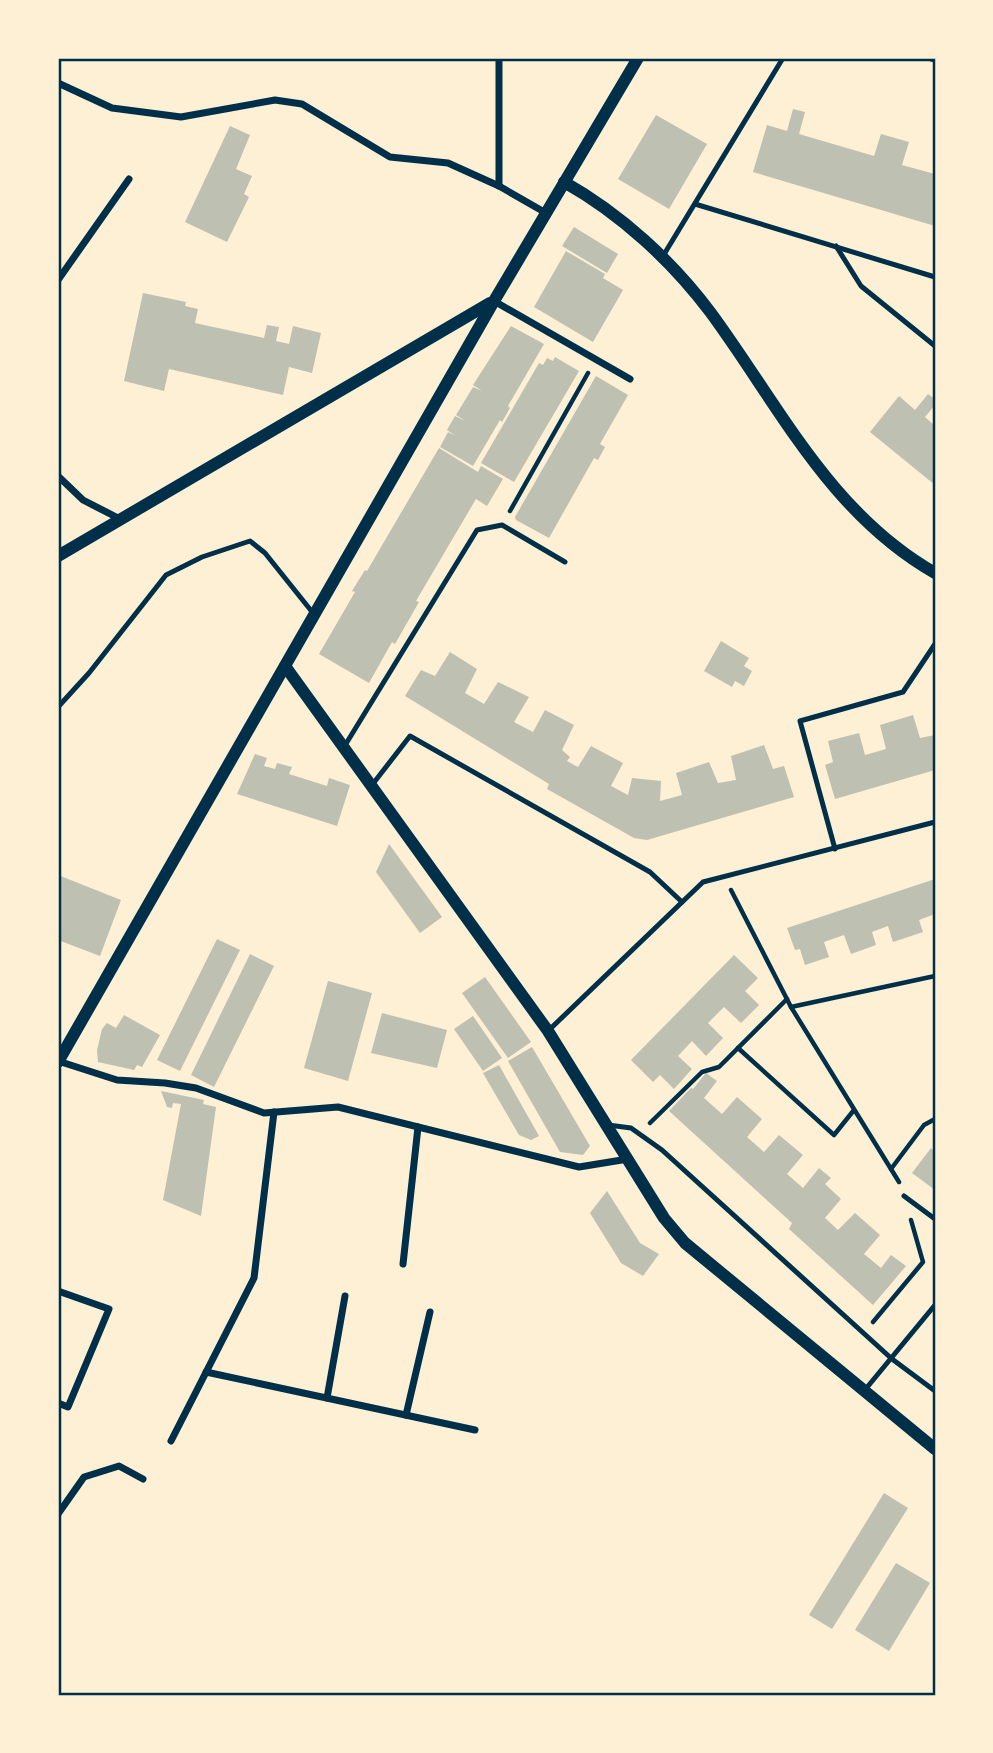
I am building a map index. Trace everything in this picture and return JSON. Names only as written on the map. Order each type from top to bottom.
[{"type":"street","points":[[499,58],[499,186]]},
{"type":"street","points":[[628,1159],[579,1167],[338,1107],[264,1113],[195,1088],[117,1080],[58,1062],[494,301],[638,58]]},
{"type":"street","points":[[58,83],[112,108],[181,117],[275,100],[302,104],[390,157],[448,163],[499,186],[546,213]]},
{"type":"street","points":[[58,280],[129,180]]},
{"type":"street","points":[[564,182],[589,196],[662,257],[710,312],[814,465],[854,511],[914,561],[935,573]]},
{"type":"street","points":[[494,301],[630,379]]},
{"type":"street","points":[[58,556],[494,301]]},
{"type":"street","points":[[58,476],[83,500],[120,519]]},
{"type":"street","points":[[285,666],[548,1031],[664,1218],[685,1243],[935,1449]]},
{"type":"street","points":[[171,1441],[254,1278],[274,1112]]},
{"type":"street","points":[[403,1264],[418,1127]]},
{"type":"street","points":[[58,1291],[109,1308],[68,1406],[58,1403]]},
{"type":"street","points":[[327,1398],[345,1296]]},
{"type":"street","points":[[406,1415],[430,1312]]},
{"type":"street","points":[[206,1372],[475,1430]]},
{"type":"street","points":[[58,1514],[84,1477],[119,1466],[143,1479]]},
{"type":"lane","points":[[662,257],[783,58]]},
{"type":"lane","points":[[928,58],[935,60]]},
{"type":"lane","points":[[695,204],[935,277]]},
{"type":"lane","points":[[836,246],[861,286],[935,346]]},
{"type":"lane","points":[[344,747],[477,530],[502,525],[565,562]]},
{"type":"lane","points":[[58,707],[89,673],[166,575],[202,557],[250,541],[265,553],[315,614]]},
{"type":"lane","points":[[835,849],[800,721],[903,692],[935,644]]},
{"type":"lane","points":[[372,785],[410,736],[650,872],[682,902]]},
{"type":"lane","points":[[548,1031],[703,881],[935,822]]},
{"type":"lane","points":[[608,1125],[631,1128],[662,1150],[892,1359],[935,1391]]},
{"type":"lane","points":[[904,1196],[935,1219]]},
{"type":"lane","points":[[864,1391],[935,1305]]},
{"type":"path","points":[[502,525],[596,360]]},
{"type":"path","points":[[724,876],[791,1007],[902,1187],[923,1262],[864,1333]]},
{"type":"path","points":[[791,1007],[935,976]]},
{"type":"path","points":[[639,1133],[702,1072],[719,1067],[787,999]]},
{"type":"path","points":[[738,1048],[834,1135],[854,1110]]},
{"type":"path","points":[[891,1169],[924,1125],[935,1119]]},
{"type":"building","points":[[793,109],[805,112],[799,134],[874,156],[881,134],[909,142],[902,165],[935,174],[935,226],[753,172],[767,125],[787,131]]},
{"type":"building","points":[[656,115],[707,144],[669,209],[618,179]]},
{"type":"building","points":[[230,126],[250,135],[236,169],[252,176],[244,194],[249,197],[227,242],[185,222]]},
{"type":"building","points":[[574,227],[618,254],[607,273],[562,246]]},
{"type":"building","points":[[566,251],[605,274],[603,278],[623,290],[593,342],[534,307]]},
{"type":"building","points":[[143,293],[186,302],[185,306],[198,309],[195,323],[264,338],[267,325],[279,327],[276,341],[289,344],[293,326],[321,333],[312,373],[289,367],[283,395],[169,369],[164,391],[124,381]]},
{"type":"building","points":[[511,326],[544,344],[508,406],[510,408],[502,422],[500,420],[473,466],[440,447],[448,432],[456,436],[447,430],[455,416],[465,421],[456,415],[473,387],[482,391],[473,385]]},
{"type":"building","points":[[555,357],[579,371],[514,482],[481,463],[539,363],[543,365],[547,358],[553,361]]},
{"type":"building","points":[[596,376],[628,395],[600,444],[605,447],[598,460],[594,458],[549,538],[515,517]]},
{"type":"building","points":[[928,394],[935,399],[935,405],[925,417],[935,426],[935,485],[870,432],[899,396],[915,410]]},
{"type":"building","points":[[439,448],[478,472],[481,466],[503,479],[487,506],[476,499],[416,601],[419,602],[395,644],[392,642],[369,683],[319,654],[355,592],[352,591],[365,570],[367,571]]},
{"type":"building","points":[[721,641],[749,658],[744,666],[752,671],[744,686],[735,681],[732,687],[704,671]]},
{"type":"building","points":[[450,652],[477,669],[465,693],[484,704],[498,682],[529,697],[514,722],[533,732],[545,710],[574,725],[562,750],[570,757],[567,761],[578,767],[591,746],[623,763],[611,786],[628,795],[632,778],[661,781],[660,801],[682,795],[676,773],[709,762],[718,783],[736,780],[731,756],[764,745],[773,769],[784,766],[794,797],[647,840],[634,838],[547,789],[549,784],[405,696],[421,670],[435,676]]},
{"type":"building","points":[[913,715],[920,738],[935,735],[935,770],[835,799],[825,765],[833,762],[828,741],[859,733],[865,755],[886,749],[880,725]]},
{"type":"building","points":[[255,754],[267,758],[264,766],[275,769],[277,763],[292,767],[289,774],[327,786],[329,778],[350,785],[337,826],[237,794]]},
{"type":"building","points":[[389,844],[442,917],[420,933],[376,872]]},
{"type":"building","points":[[58,875],[121,900],[100,956],[58,940]]},
{"type":"building","points":[[935,879],[935,914],[919,920],[923,932],[893,942],[888,926],[872,932],[876,945],[851,954],[844,935],[824,942],[829,957],[805,965],[800,949],[795,950],[787,928]]},
{"type":"building","points":[[217,939],[240,950],[180,1071],[157,1060]]},
{"type":"building","points":[[250,954],[274,966],[214,1087],[191,1075]]},
{"type":"building","points":[[734,955],[758,978],[745,991],[759,1005],[741,1023],[724,1007],[708,1023],[723,1038],[706,1056],[692,1041],[678,1056],[692,1069],[674,1089],[660,1075],[653,1082],[631,1060]]},
{"type":"building","points":[[485,977],[531,1042],[508,1058],[462,993]]},
{"type":"building","points":[[328,981],[372,993],[348,1081],[304,1068]]},
{"type":"building","points":[[382,1013],[447,1030],[437,1068],[371,1053]]},
{"type":"building","points":[[124,1015],[160,1035],[142,1067],[137,1065],[134,1070],[98,1062],[97,1050],[102,1029],[107,1023],[116,1028]]},
{"type":"building","points":[[473,1016],[502,1058],[483,1071],[454,1029]]},
{"type":"building","points":[[532,1047],[590,1146],[583,1155],[560,1152],[508,1061]]},
{"type":"building","points":[[499,1065],[539,1136],[531,1140],[519,1135],[483,1073]]},
{"type":"building","points":[[706,1073],[717,1081],[704,1098],[722,1114],[737,1097],[762,1119],[747,1137],[764,1152],[779,1135],[803,1155],[787,1174],[803,1188],[819,1168],[831,1178],[825,1184],[841,1199],[825,1218],[838,1230],[855,1213],[880,1235],[864,1254],[881,1268],[891,1255],[906,1266],[873,1305],[789,1229],[792,1223],[669,1111]]},
{"type":"building","points":[[161,1091],[204,1100],[203,1104],[216,1107],[201,1216],[163,1200],[181,1104],[173,1103],[172,1108],[167,1107]]},
{"type":"building","points":[[931,1148],[935,1152],[935,1190],[912,1173]]},
{"type":"building","points":[[607,1191],[640,1243],[659,1254],[643,1276],[621,1263],[590,1213]]},
{"type":"building","points":[[884,1493],[908,1508],[832,1629],[809,1615]]},
{"type":"building","points":[[896,1563],[930,1583],[889,1651],[855,1630]]}]
